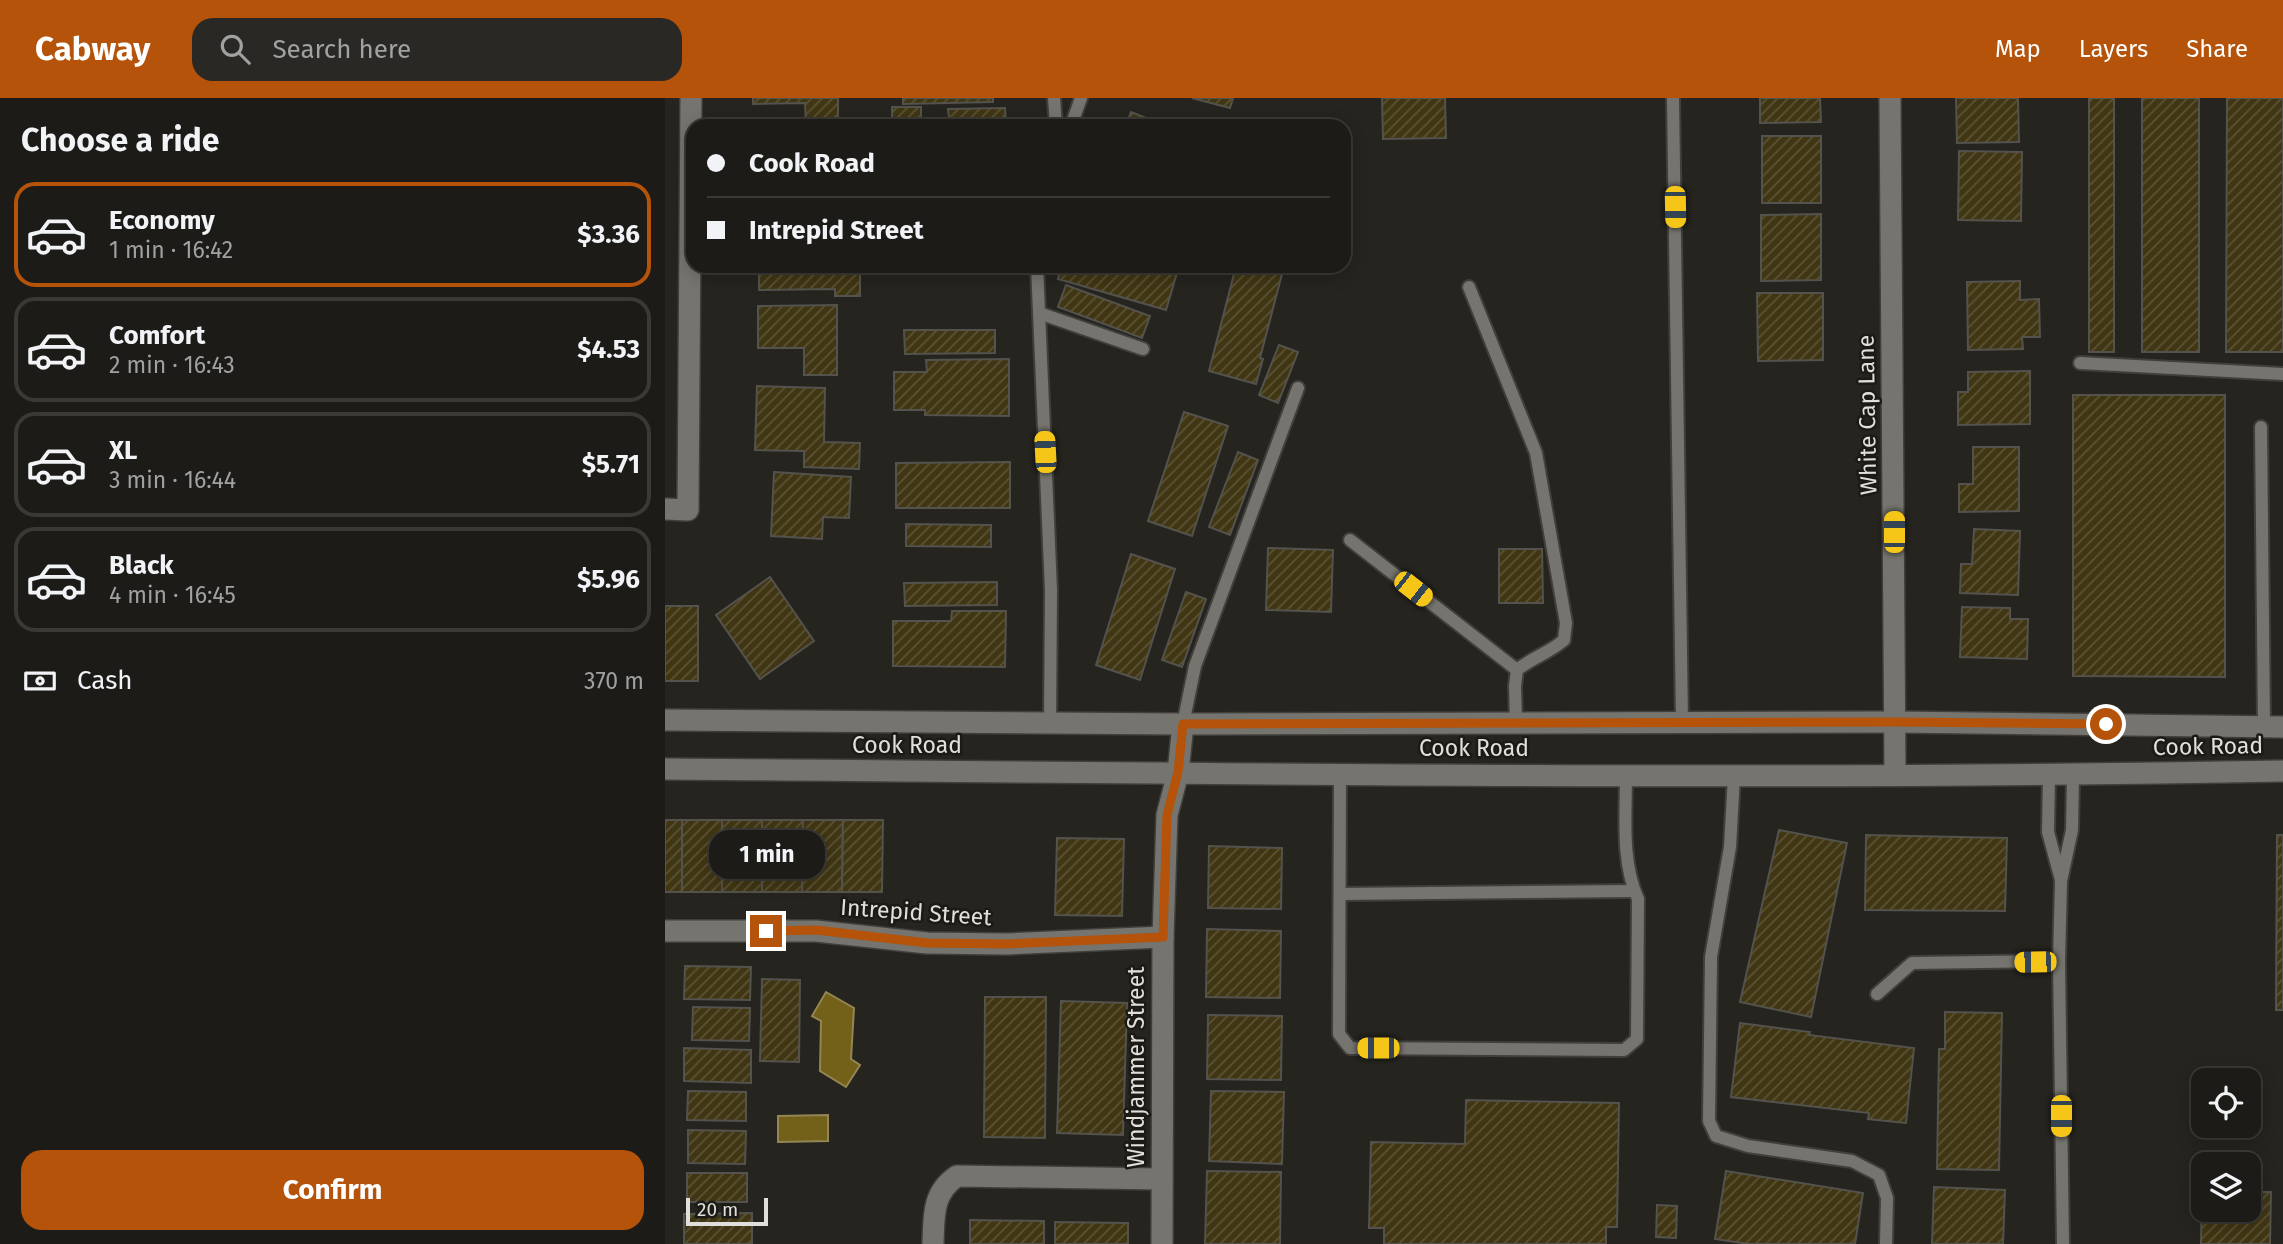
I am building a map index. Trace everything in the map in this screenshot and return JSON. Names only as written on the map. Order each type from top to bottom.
[{"type":"street","points":[[691,98],[691,119]]},
{"type":"street","name":"White Cap Lane","points":[[1890,98],[1895,774]]},
{"type":"street","points":[[665,509],[688,510],[690,273]]},
{"type":"street","name":"Cook Road","points":[[665,720],[1183,724],[1896,722],[2274,727]]},
{"type":"street","name":"Windjammer Street","points":[[1162,1244],[1163,937],[1167,815],[1178,772],[1183,724]]},
{"type":"street","name":"Cook Road","points":[[665,769],[1734,776],[2283,771]]},
{"type":"street","name":"Intrepid Street","points":[[665,931],[816,930],[927,943],[1007,944],[1163,937]]},
{"type":"street","points":[[933,1244],[934,1215],[938,1199],[944,1184],[957,1176],[1162,1179]]},
{"type":"lane","points":[[1055,98],[1056,119]]},
{"type":"lane","points":[[1074,119],[1081,98]]},
{"type":"lane","points":[[1673,98],[1682,722]]},
{"type":"lane","points":[[1037,273],[1051,590],[1050,723]]},
{"type":"lane","points":[[1469,287],[1536,453],[1566,623],[1564,640],[1517,670],[1516,723]]},
{"type":"lane","points":[[1039,313],[1143,349]]},
{"type":"lane","points":[[2080,363],[2283,374]]},
{"type":"lane","points":[[1183,724],[1195,666],[1298,388]]},
{"type":"lane","points":[[2262,427],[2274,727]]},
{"type":"lane","points":[[1350,540],[1517,670]]},
{"type":"lane","points":[[1340,773],[1339,1034],[1350,1048],[1624,1050],[1637,1039],[1638,899],[1626,844],[1626,775]]},
{"type":"lane","points":[[2049,775],[2048,832],[2061,881]]},
{"type":"lane","points":[[2063,1244],[2059,961],[2061,881],[2072,830],[2073,775]]},
{"type":"lane","points":[[1734,776],[1730,847],[1711,957],[1709,1121],[1716,1136],[1748,1146],[1852,1161],[1879,1175],[1887,1198],[1886,1244]]},
{"type":"lane","points":[[1339,894],[1635,891]]},
{"type":"lane","points":[[1877,994],[1912,963],[2059,961]]},
{"type":"shaded area","points":[[826,992],[854,1008],[851,1059],[860,1065],[846,1087],[820,1071],[821,1021],[812,1016]]},
{"type":"shaded area","points":[[828,1115],[828,1141],[778,1142],[778,1116]]},
{"type":"building","points":[[753,98],[838,98],[838,119],[806,119],[805,103],[753,104]]},
{"type":"building","points":[[903,98],[993,98],[993,102],[903,104]]},
{"type":"building","points":[[1192,98],[1233,98],[1230,108]]},
{"type":"building","points":[[1382,98],[1445,98],[1446,138],[1383,139]]},
{"type":"building","points":[[1760,98],[1820,98],[1821,122],[1760,123]]},
{"type":"building","points":[[1956,98],[2018,98],[2019,142],[1957,143]]},
{"type":"building","points":[[2089,98],[2114,98],[2114,352],[2089,352]]},
{"type":"building","points":[[2142,98],[2199,98],[2199,352],[2142,352]]},
{"type":"building","points":[[2227,98],[2283,98],[2283,352],[2226,352]]},
{"type":"building","points":[[892,107],[921,107],[921,119],[892,119]]},
{"type":"building","points":[[1005,108],[1006,119],[921,119],[949,118],[948,109]]},
{"type":"building","points":[[1131,112],[1148,119],[1128,119]]},
{"type":"building","points":[[1762,136],[1821,136],[1821,203],[1762,203]]},
{"type":"building","points":[[1959,151],[2022,152],[2021,221],[1958,220]]},
{"type":"building","points":[[1821,214],[1821,280],[1761,281],[1761,215]]},
{"type":"building","points":[[759,273],[860,273],[860,296],[835,296],[835,289],[759,290]]},
{"type":"building","points":[[1059,273],[1177,273],[1166,310],[1058,279]]},
{"type":"building","points":[[1234,273],[1282,274],[1256,384],[1209,371]]},
{"type":"building","points":[[2020,281],[2020,300],[2039,299],[2040,337],[2022,337],[2023,349],[1968,350],[1967,282]]},
{"type":"building","points":[[1066,285],[1150,316],[1142,338],[1058,307]]},
{"type":"building","points":[[1757,293],[1823,293],[1823,360],[1758,361]]},
{"type":"building","points":[[837,305],[837,375],[804,375],[804,348],[758,348],[758,306]]},
{"type":"building","points":[[904,330],[995,330],[995,353],[905,354]]},
{"type":"building","points":[[1279,345],[1298,352],[1278,403],[1259,395]]},
{"type":"building","points":[[1009,359],[1009,416],[925,415],[925,410],[894,410],[894,372],[927,372],[926,360]]},
{"type":"building","points":[[2030,371],[2030,424],[1958,425],[1958,392],[1968,392],[1968,372]]},
{"type":"building","points":[[757,386],[825,388],[824,442],[860,443],[859,469],[804,467],[804,451],[755,450]]},
{"type":"building","points":[[2073,395],[2225,395],[2225,677],[2073,676]]},
{"type":"building","points":[[1184,412],[1228,426],[1192,536],[1148,521]]},
{"type":"building","points":[[1973,447],[2019,447],[2019,511],[1959,512],[1959,484],[1973,484]]},
{"type":"building","points":[[1238,452],[1258,460],[1230,535],[1209,527]]},
{"type":"building","points":[[1010,462],[1010,508],[896,508],[896,463]]},
{"type":"building","points":[[774,472],[851,477],[849,518],[823,517],[822,539],[771,536]]},
{"type":"building","points":[[906,524],[991,525],[991,547],[906,546]]},
{"type":"building","points":[[1974,529],[2020,531],[2018,595],[1960,593],[1961,564],[1972,564]]},
{"type":"building","points":[[1268,548],[1333,550],[1331,612],[1266,610]]},
{"type":"building","points":[[1499,549],[1542,549],[1543,603],[1499,603]]},
{"type":"building","points":[[1131,554],[1175,569],[1140,680],[1096,665]]},
{"type":"building","points":[[770,577],[814,641],[760,679],[716,615]]},
{"type":"building","points":[[997,582],[997,605],[905,606],[904,583]]},
{"type":"building","points":[[1186,592],[1206,599],[1182,667],[1162,660]]},
{"type":"building","points":[[665,606],[698,606],[698,681],[665,681]]},
{"type":"building","points":[[1962,607],[2010,608],[2010,619],[2028,619],[2027,659],[1960,657]]},
{"type":"building","points":[[952,611],[1006,611],[1005,667],[893,666],[893,621],[951,621]]},
{"type":"building","points":[[665,820],[682,820],[682,892],[665,892]]},
{"type":"building","points":[[682,820],[722,820],[722,892],[682,892]]},
{"type":"building","points":[[722,820],[762,820],[762,892],[722,892]]},
{"type":"building","points":[[762,820],[803,820],[802,892],[762,892]]},
{"type":"building","points":[[803,820],[843,820],[842,892],[802,892]]},
{"type":"building","points":[[843,820],[883,820],[882,892],[842,892]]},
{"type":"building","points":[[1779,830],[1847,843],[1811,1017],[1740,1002]]},
{"type":"building","points":[[1866,835],[2007,838],[2005,911],[1865,910]]},
{"type":"building","points":[[2277,835],[2283,835],[2283,1010],[2276,1010]]},
{"type":"building","points":[[1057,838],[1124,839],[1122,916],[1055,915]]},
{"type":"building","points":[[1209,846],[1282,848],[1281,909],[1208,908]]},
{"type":"building","points":[[1207,929],[1281,931],[1280,998],[1206,997]]},
{"type":"building","points":[[685,966],[751,967],[750,1000],[684,999]]},
{"type":"building","points":[[762,979],[800,980],[799,1062],[760,1061]]},
{"type":"building","points":[[985,997],[1046,997],[1045,1138],[984,1137]]},
{"type":"building","points":[[1061,1001],[1127,1003],[1123,1135],[1057,1133]]},
{"type":"building","points":[[693,1007],[750,1008],[749,1041],[692,1040]]},
{"type":"building","points":[[1945,1012],[2002,1013],[1999,1170],[1937,1169],[1939,1049],[1945,1049]]},
{"type":"building","points":[[1208,1015],[1282,1016],[1281,1080],[1207,1079]]},
{"type":"building","points":[[1740,1023],[1914,1048],[1906,1123],[1868,1119],[1869,1113],[1731,1097]]},
{"type":"building","points":[[684,1048],[751,1050],[751,1083],[684,1081]]},
{"type":"building","points":[[688,1091],[746,1092],[746,1121],[687,1120]]},
{"type":"building","points":[[1211,1091],[1284,1092],[1282,1164],[1209,1161]]},
{"type":"building","points":[[1466,1100],[1619,1103],[1617,1227],[1606,1227],[1606,1244],[1384,1244],[1384,1228],[1369,1228],[1371,1142],[1465,1144]]},
{"type":"building","points":[[688,1130],[746,1131],[745,1164],[688,1163]]},
{"type":"building","points":[[1207,1171],[1281,1172],[1280,1244],[1205,1244]]},
{"type":"building","points":[[1726,1171],[1863,1193],[1855,1244],[1749,1244],[1715,1239]]},
{"type":"building","points":[[687,1173],[747,1173],[747,1202],[687,1202]]},
{"type":"building","points":[[1934,1187],[2005,1190],[2003,1244],[1932,1244]]},
{"type":"building","points":[[2261,1192],[2271,1192],[2270,1244],[2201,1244],[2201,1222],[2261,1222]]},
{"type":"building","points":[[1657,1205],[1677,1206],[1676,1238],[1656,1237]]},
{"type":"building","points":[[752,1213],[752,1244],[684,1244],[684,1214]]},
{"type":"building","points":[[970,1220],[1044,1221],[1044,1244],[970,1244]]},
{"type":"building","points":[[1055,1222],[1128,1223],[1128,1244],[1055,1244]]},
{"type":"route","points":[[766,931],[816,930],[927,943],[1007,944],[1163,937],[1167,815],[1178,772],[1183,724],[2106,724]]}]
